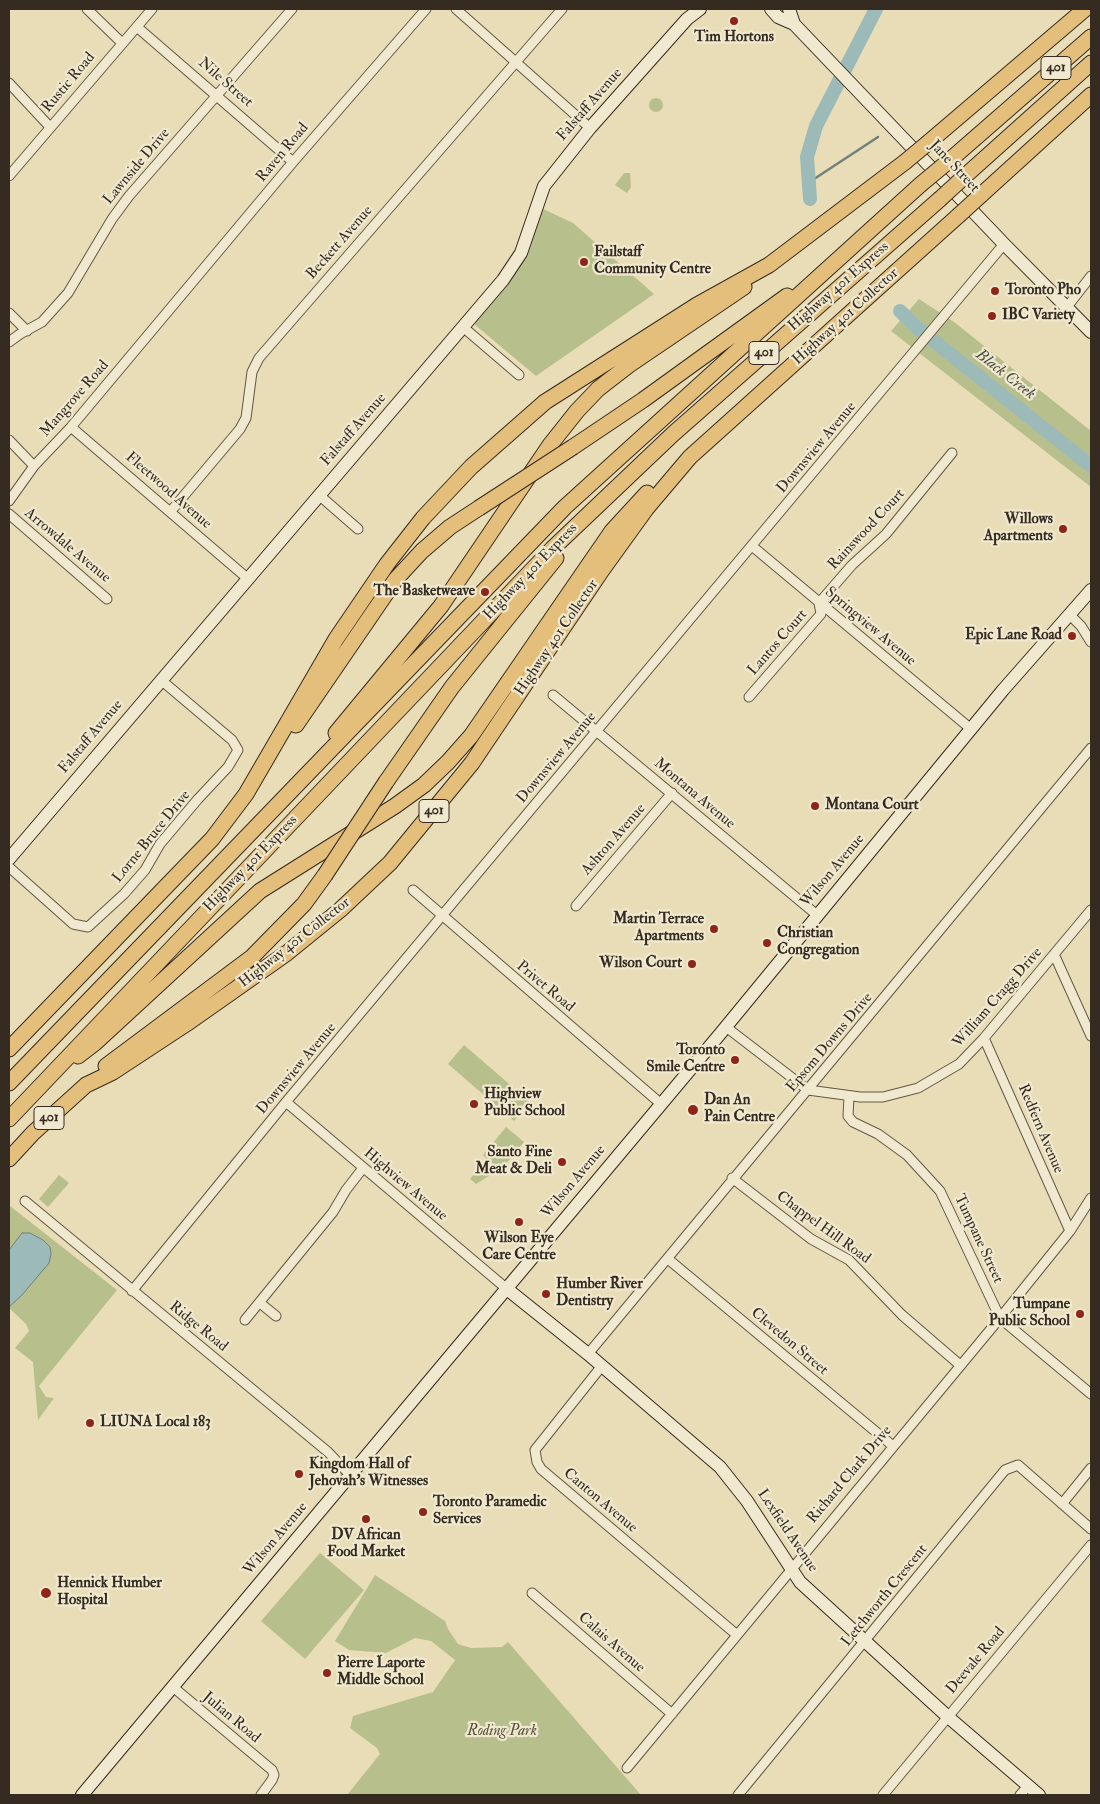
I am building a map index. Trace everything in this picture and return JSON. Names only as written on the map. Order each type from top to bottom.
[{"type":"highway","name":"401","points":[[9,1049],[212,839],[246,794],[336,639],[387,564],[423,518],[471,467],[545,402],[697,305],[769,265],[906,162],[1085,9]]},
{"type":"highway","name":"Highway 401 Express","points":[[9,1083],[565,508],[920,185],[1091,37]]},
{"type":"highway","name":"Highway 401 Express","points":[[9,1119],[552,549],[673,434],[1091,64]]},
{"type":"highway","name":"Highway 401 Collector","points":[[9,1159],[33,1133],[93,1080],[113,1072],[287,953],[340,910],[390,863],[472,763],[602,570],[646,509],[690,457],[1091,95]]},
{"type":"highway","points":[[314,769],[339,728],[441,606],[550,445],[576,412],[598,389],[629,365],[735,295],[769,265]]},
{"type":"highway","points":[[246,794],[311,705],[396,579],[422,551],[450,527],[573,447],[822,274]]},
{"type":"highway","points":[[44,1082],[95,1043],[260,892],[394,806],[424,785],[448,762],[471,736],[612,532],[670,468],[690,457]]},
{"type":"highway","points":[[93,1080],[107,1064],[252,957],[304,904],[325,876],[386,782],[452,687],[592,511]]},
{"type":"main road","name":"Falstaff Avenue","points":[[9,859],[513,267],[521,253],[544,186],[590,128],[686,20],[700,9]]},
{"type":"main road","name":"Jane Street","points":[[770,9],[778,17],[794,24],[1004,244],[1091,332]]},
{"type":"main road","name":"Jane Street","points":[[789,9],[794,24]]},
{"type":"main road","name":"Wilson Avenue","points":[[82,1795],[351,1476],[660,1103],[726,1027],[972,729],[1091,590]]},
{"type":"main road","name":"Lexfield Avenue","points":[[507,1289],[588,1354],[720,1467],[747,1501],[800,1582],[947,1716],[1024,1791],[1038,1795]]},
{"type":"street","points":[[87,9],[122,43]]},
{"type":"street","name":"Rustic Road","points":[[9,176],[152,9]]},
{"type":"street","name":"Lawnside Drive","points":[[9,342],[42,322],[68,293],[112,219],[129,196],[292,9]]},
{"type":"street","name":"Raven Road","points":[[162,317],[426,9]]},
{"type":"street","points":[[456,9],[590,128]]},
{"type":"street","name":"Beckett Avenue","points":[[171,511],[240,429],[246,418],[252,372],[259,358],[514,61],[562,9]]},
{"type":"street","name":"Nile Street","points":[[138,27],[293,162]]},
{"type":"street","points":[[9,84],[50,127]]},
{"type":"street","name":"Downsview Avenue","points":[[132,1291],[286,1102],[1004,244]]},
{"type":"street","points":[[1066,307],[1091,276]]},
{"type":"street","points":[[9,313],[27,331]]},
{"type":"street","name":"Mangrove Road","points":[[9,501],[34,466],[71,426],[162,317]]},
{"type":"street","points":[[463,327],[520,375]]},
{"type":"street","name":"Fleetwood Avenue","points":[[71,426],[247,578]]},
{"type":"street","points":[[9,440],[34,466]]},
{"type":"street","name":"Rainswood Court","points":[[820,603],[852,565],[886,534],[952,453]]},
{"type":"street","points":[[319,495],[358,529]]},
{"type":"street","name":"Arrowdale Avenue","points":[[9,514],[108,598]]},
{"type":"street","name":"Springview Avenue","points":[[752,546],[972,729]]},
{"type":"street","name":"Lantos Court","points":[[749,697],[821,614],[820,603]]},
{"type":"street","points":[[1069,614],[1081,626],[1091,642]]},
{"type":"street","name":"Lorne Bruce Drive","points":[[9,867],[73,924],[88,927],[124,894],[146,870],[160,844],[228,767],[238,750],[232,740],[161,680]]},
{"type":"street","name":"Montana Avenue","points":[[553,695],[817,915]]},
{"type":"street","name":"Epsom Downs Drive","points":[[588,1354],[668,1259],[732,1178],[808,1090],[1091,748]]},
{"type":"street","name":"Ashton Avenue","points":[[576,906],[672,793]]},
{"type":"street","name":"Privet Road","points":[[413,890],[660,1103]]},
{"type":"street","name":"William Cragg Drive","points":[[726,1027],[808,1090],[849,1097],[884,1096],[918,1088],[959,1064],[984,1038],[1091,910]]},
{"type":"street","points":[[1054,954],[1091,1036]]},
{"type":"street","name":"Redfern Avenue","points":[[984,1038],[1070,1231]]},
{"type":"street","name":"Tumpane Street","points":[[849,1097],[848,1116],[852,1122],[878,1134],[907,1155],[940,1191],[1000,1318],[1091,1394]]},
{"type":"street","name":"Highview Avenue","points":[[286,1102],[507,1289]]},
{"type":"street","points":[[245,1320],[334,1212],[346,1190],[363,1168]]},
{"type":"street","name":"Chappel Hill Road","points":[[732,1178],[811,1239],[853,1264],[902,1315],[960,1365]]},
{"type":"street","name":"Richard Clark Drive","points":[[627,1768],[790,1569],[1000,1318],[1070,1231],[1091,1198]]},
{"type":"street","name":"Ridge Road","points":[[25,1202],[328,1452],[351,1476]]},
{"type":"street","name":"Clevedon Street","points":[[668,1259],[893,1446]]},
{"type":"street","points":[[260,1302],[276,1316]]},
{"type":"street","name":"Canton Avenue","points":[[601,1367],[535,1450],[536,1462],[541,1469],[737,1635]]},
{"type":"street","name":"Letchworth Crescent","points":[[738,1795],[865,1643],[1005,1470],[1018,1465],[1062,1504]]},
{"type":"street","points":[[1091,1468],[1062,1504],[1091,1530]]},
{"type":"street","name":"Deevale Road","points":[[883,1795],[1091,1545]]},
{"type":"street","name":"Calais Avenue","points":[[532,1592],[672,1714]]},
{"type":"street","name":"Julian Road","points":[[173,1687],[272,1770],[272,1780],[261,1795]]},
{"type":"green space","points":[[653,98],[659,98],[663,105],[659,112],[653,112],[649,108],[649,102]]},
{"type":"green space","points":[[624,173],[630,173],[631,187],[627,193],[615,185]]},
{"type":"green space","points":[[541,208],[573,223],[654,294],[536,376],[474,324],[509,283],[526,256]]},
{"type":"green space","points":[[919,299],[954,322],[1091,431],[1091,487],[891,331]]},
{"type":"green space","points":[[464,1045],[530,1102],[514,1121],[448,1064]]},
{"type":"green space","points":[[506,1127],[524,1142],[500,1171],[483,1155]]},
{"type":"green space","points":[[482,1165],[491,1173],[476,1184],[470,1179]]},
{"type":"green space","points":[[59,1175],[69,1183],[48,1207],[39,1199]]},
{"type":"green space","points":[[10,1206],[117,1290],[39,1386],[46,1397],[54,1398],[38,1420],[33,1362],[15,1348],[29,1331],[26,1324],[9,1308]]},
{"type":"green space","points":[[320,1553],[364,1590],[305,1659],[261,1621]]},
{"type":"green space","name":"Roding Park","points":[[375,1575],[445,1621],[458,1644],[471,1648],[502,1647],[508,1642],[641,1795],[347,1795],[380,1754],[377,1748],[350,1728],[353,1716],[433,1692],[455,1660],[431,1641],[415,1638],[386,1653],[349,1650],[335,1641]]},
{"type":"water","points":[[22,1233],[30,1233],[43,1240],[50,1247],[51,1254],[49,1263],[22,1295],[9,1307],[9,1250]]},
{"type":"waterway","name":"Black Creek","points":[[810,199],[807,157],[816,126],[876,9]]},
{"type":"waterway","points":[[808,183],[878,137]]},
{"type":"waterway","name":"Black Creek","points":[[900,311],[915,326],[1091,466]]},
{"type":"place","name":"Tim Hortons","points":[[734,21]]},
{"type":"place","name":"Failstaff Community Centre","points":[[584,262]]},
{"type":"place","name":"Toronto Pho","points":[[995,291]]},
{"type":"place","name":"IBC Variety","points":[[992,316]]},
{"type":"place","name":"Willows Apartments","points":[[1063,529]]},
{"type":"place","name":"The Basketweave","points":[[485,592]]},
{"type":"place","name":"Epic Lane Road","points":[[1072,636]]},
{"type":"place","name":"Montana Court","points":[[815,806]]},
{"type":"place","name":"Martin Terrace Apartments","points":[[714,929]]},
{"type":"place","name":"Christian Congregation","points":[[767,943]]},
{"type":"place","name":"Wilson Court","points":[[692,964]]},
{"type":"place","name":"Toronto Smile Centre","points":[[735,1060]]},
{"type":"place","name":"Highview Public School","points":[[474,1104]]},
{"type":"place","name":"Dan An Pain Centre","points":[[693,1110]]},
{"type":"place","name":"Santo Fine Meat & Deli","points":[[562,1162]]},
{"type":"place","name":"Wilson Eye Care Centre","points":[[519,1222]]},
{"type":"place","name":"Humber River Dentistry","points":[[546,1294]]},
{"type":"place","name":"Tumpane Public School","points":[[1080,1314]]},
{"type":"place","name":"LIUNA Local 183","points":[[90,1423]]},
{"type":"place","name":"Kingdom Hall of Jehovah's Witnesses","points":[[299,1474]]},
{"type":"place","name":"Toronto Paramedic Services","points":[[423,1512]]},
{"type":"place","name":"DV African Food Market","points":[[366,1519]]},
{"type":"place","name":"Hennick Humber Hospital","points":[[46,1593]]},
{"type":"place","name":"Pierre Laporte Middle School","points":[[327,1673]]}]
